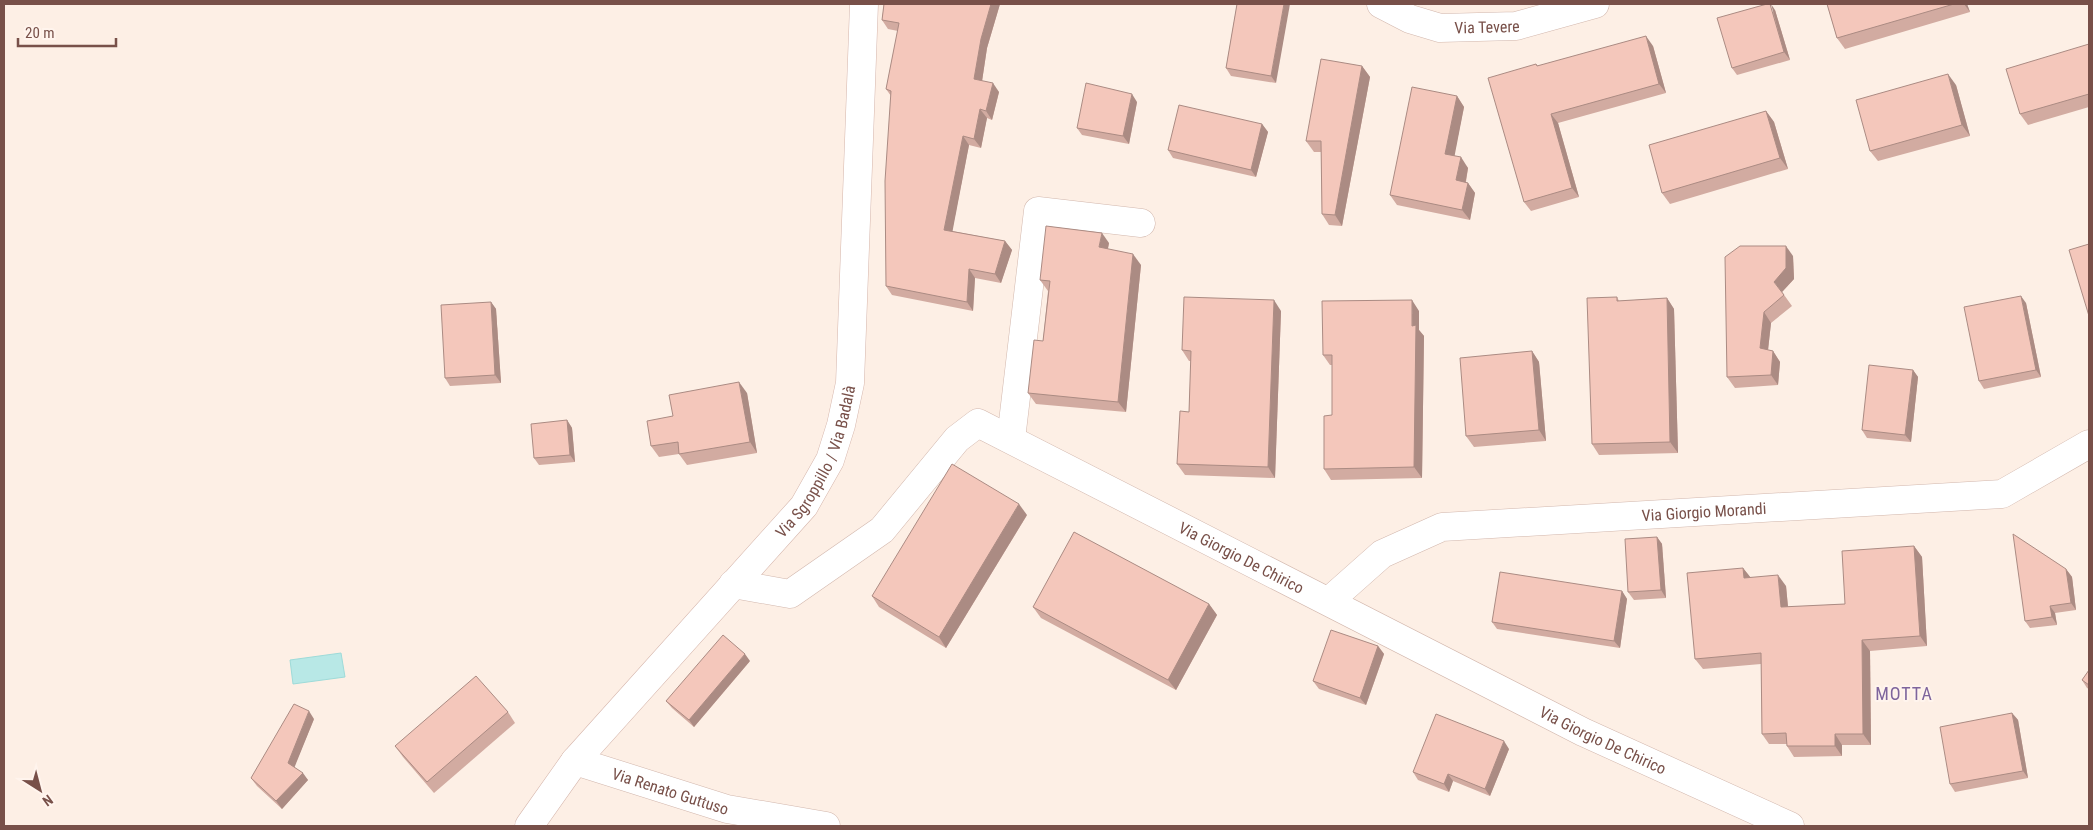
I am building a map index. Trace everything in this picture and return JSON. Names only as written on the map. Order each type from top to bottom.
[{"type":"street","name":"Via Sgroppillo / Via Badalà","points":[[529,826],[575,761],[804,506],[830,460],[841,426],[850,383],[864,4]]},
{"type":"street","name":"Via Tevere","points":[[1381,4],[1410,20],[1440,28],[1516,26],[1595,4]]},
{"type":"street","points":[[1011,439],[1038,211],[1141,223]]},
{"type":"street","name":"Via Giorgio De Chirico","points":[[733,584],[790,594],[882,530],[958,440],[978,423],[1583,732],[1790,826]]},
{"type":"street","name":"Via Giorgio Morandi","points":[[1329,601],[1382,554],[1442,527],[2002,494],[2089,444]]},
{"type":"street","name":"Via Renato Guttuso","points":[[575,761],[727,809],[826,826]]},
{"type":"water","points":[[341,653],[345,677],[293,684],[290,660]]},
{"type":"building","points":[[884,4],[991,4],[981,39],[974,79],[993,83],[986,111],[980,109],[974,139],[963,136],[944,230],[1005,241],[995,274],[969,269],[967,302],[886,286],[885,181],[891,91],[886,89],[899,23],[882,20]]},
{"type":"building","points":[[1237,4],[1284,4],[1271,76],[1226,68]]},
{"type":"building","points":[[1770,4],[1784,52],[1732,68],[1717,18]]},
{"type":"building","points":[[1827,4],[1954,4],[1837,38]]},
{"type":"building","points":[[1646,36],[1659,84],[1551,114],[1572,188],[1524,202],[1488,78]]},
{"type":"building","points":[[2089,44],[2089,94],[2020,114],[2006,69]]},
{"type":"building","points":[[1321,59],[1362,66],[1335,215],[1322,214],[1321,141],[1306,141]]},
{"type":"building","points":[[1948,74],[1962,125],[1870,151],[1856,100]]},
{"type":"building","points":[[1086,83],[1132,94],[1123,136],[1077,128]]},
{"type":"building","points":[[1412,87],[1457,96],[1445,154],[1461,157],[1456,180],[1468,183],[1462,210],[1390,195]]},
{"type":"building","points":[[1179,105],[1262,124],[1251,170],[1168,150]]},
{"type":"building","points":[[1766,111],[1780,158],[1662,193],[1649,145]]},
{"type":"building","points":[[1046,226],[1102,233],[1099,247],[1133,254],[1118,402],[1028,393],[1034,340],[1043,341],[1050,281],[1040,280]]},
{"type":"building","points":[[2089,244],[2089,316],[2069,250]]},
{"type":"building","points":[[1740,246],[1786,246],[1786,268],[1774,282],[1784,295],[1764,312],[1760,348],[1773,351],[1771,375],[1727,377],[1725,257]]},
{"type":"building","points":[[2021,296],[2036,370],[1979,381],[1964,307]]},
{"type":"building","points":[[1184,297],[1274,300],[1268,467],[1177,464],[1180,411],[1189,412],[1191,351],[1182,350]]},
{"type":"building","points":[[1617,297],[1617,301],[1667,298],[1670,442],[1592,444],[1587,298]]},
{"type":"building","points":[[1412,300],[1412,326],[1416,325],[1414,467],[1324,469],[1324,416],[1332,415],[1332,355],[1323,355],[1322,301]]},
{"type":"building","points":[[491,302],[495,375],[445,378],[441,305]]},
{"type":"building","points":[[1532,351],[1539,430],[1466,436],[1460,358]]},
{"type":"building","points":[[1869,365],[1913,370],[1905,435],[1862,430]]},
{"type":"building","points":[[739,382],[750,442],[679,454],[678,442],[651,446],[647,421],[673,416],[669,395]]},
{"type":"building","points":[[567,420],[570,455],[534,458],[531,424]]},
{"type":"building","points":[[952,464],[1019,504],[939,637],[872,596]]},
{"type":"building","points":[[1074,532],[1209,604],[1168,680],[1033,607]]},
{"type":"building","points":[[2013,534],[2066,569],[2071,603],[2050,606],[2052,617],[2025,621]]},
{"type":"building","points":[[1657,537],[1661,590],[1628,592],[1625,539]]},
{"type":"building","points":[[1914,546],[1920,636],[1862,640],[1863,734],[1835,734],[1835,746],[1787,746],[1786,733],[1762,734],[1761,653],[1695,659],[1687,573],[1743,568],[1744,578],[1778,575],[1781,607],[1845,604],[1842,551]]},
{"type":"building","points":[[1500,572],[1622,591],[1614,641],[1492,622]]},
{"type":"building","points":[[1331,630],[1378,646],[1360,698],[1313,681]]},
{"type":"building","points":[[723,635],[745,654],[689,720],[666,701]]},
{"type":"building","points":[[2089,670],[2089,685],[2082,680]]},
{"type":"building","points":[[476,676],[508,712],[427,782],[395,746]]},
{"type":"building","points":[[294,704],[309,711],[288,763],[303,773],[276,801],[251,778]]},
{"type":"building","points":[[2012,713],[2023,771],[1950,784],[1940,727]]},
{"type":"building","points":[[1436,714],[1504,741],[1485,789],[1448,774],[1444,784],[1413,772]]},
{"type":"district","name":"MOTTA","points":[[1904,694]]}]
